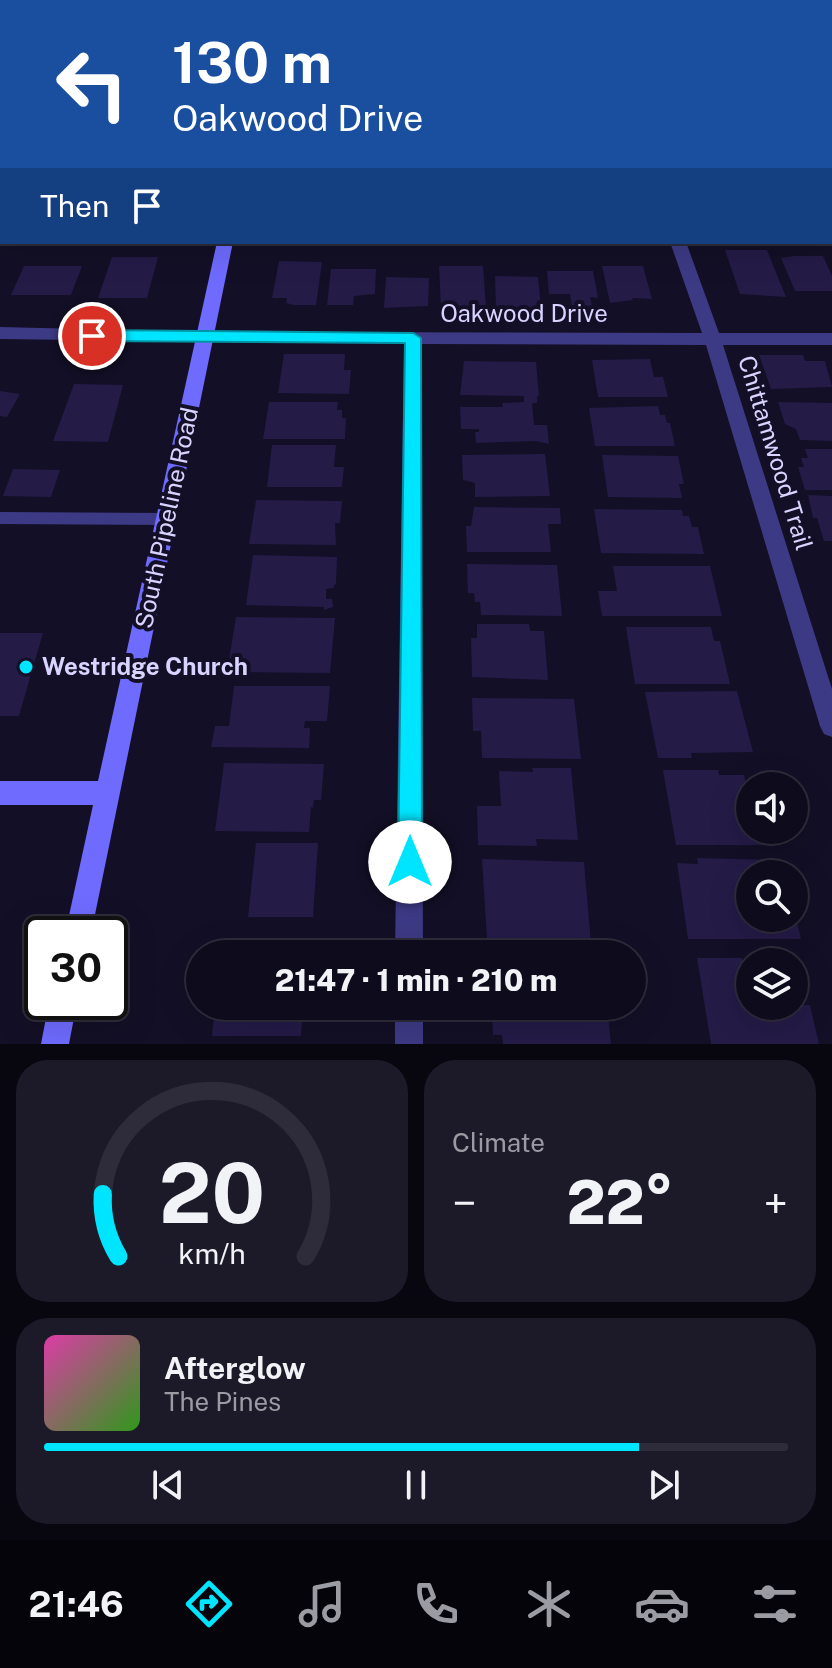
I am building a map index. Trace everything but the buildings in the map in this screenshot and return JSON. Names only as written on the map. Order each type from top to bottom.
[{"type":"street","name":"South Pipeline Road","points":[[82,916],[225,244]]},
{"type":"street","name":"Chittamwood Trail","points":[[679,244],[712,338],[832,726]]},
{"type":"street","name":"Oakwood Drive","points":[[0,333],[206,338],[832,339]]},
{"type":"street","points":[[409,940],[413,338]]},
{"type":"street","points":[[0,793],[108,793]]},
{"type":"street","points":[[55,1044],[60,1020]]},
{"type":"street","points":[[409,1020],[409,1044]]},
{"type":"lane","points":[[0,518],[166,519]]},
{"type":"place","name":"Westridge Church","points":[[26,667]]},
{"type":"route","points":[[92,336],[413,338],[410,862]]}]
